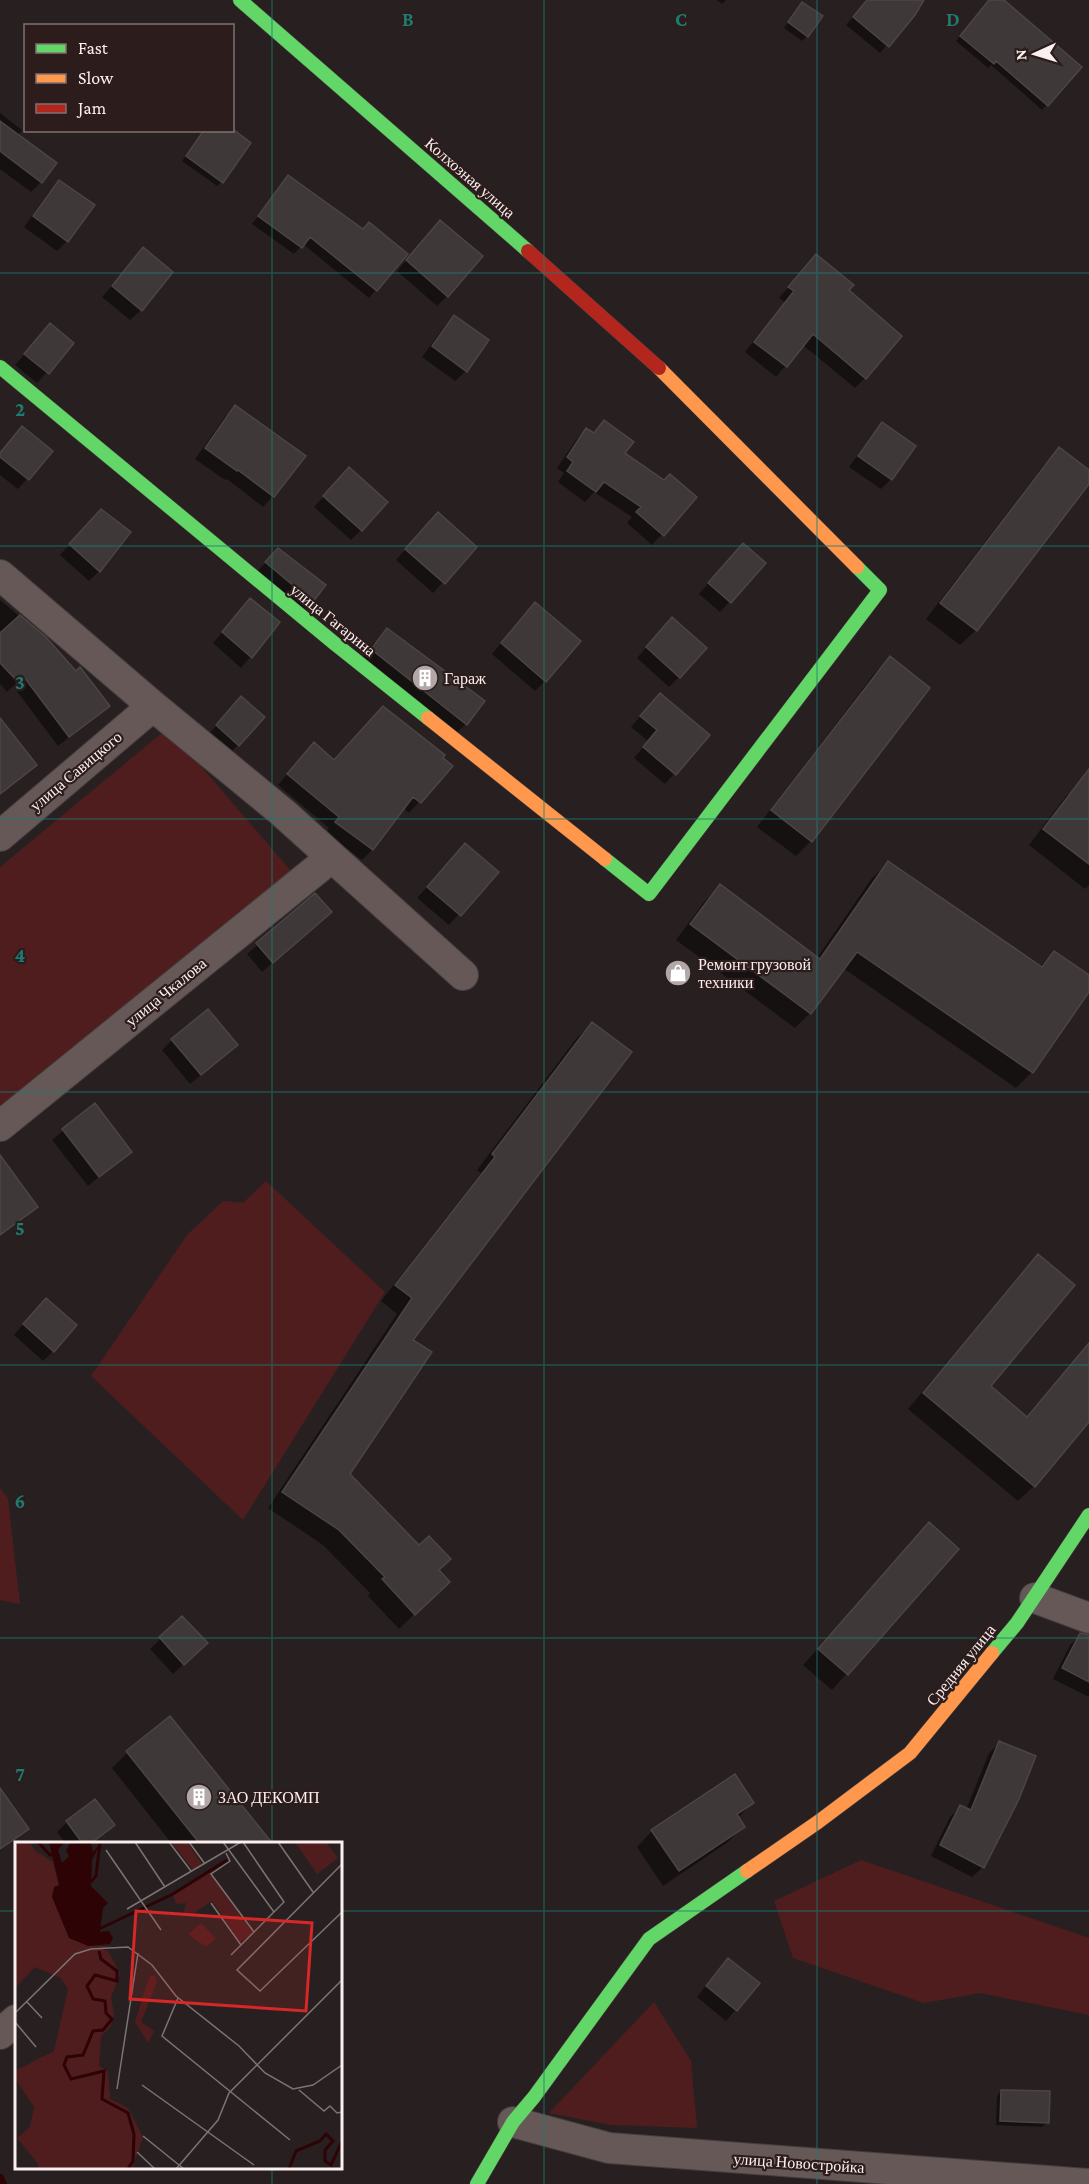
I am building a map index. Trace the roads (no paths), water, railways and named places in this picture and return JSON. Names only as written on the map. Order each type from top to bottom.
[{"type":"street","name":"Колхозная улица","points":[[240,0],[471,200],[669,377],[675,386],[880,590],[649,894]]},
{"type":"street","name":"улица Гагарина","points":[[0,367],[334,642],[649,894]]},
{"type":"street","points":[[0,575],[153,706],[282,812],[463,975]]},
{"type":"street","name":"улица Савицкого","points":[[0,836],[153,706]]},
{"type":"street","name":"улица Чкалова","points":[[0,1126],[332,857]]},
{"type":"street","name":"Средняя улица","points":[[477,2184],[513,2122],[534,2097],[649,1939],[909,1754],[1035,1598],[1089,1515]]},
{"type":"street","points":[[1035,1598],[1089,1618]]},
{"type":"street","points":[[0,2034],[15,2021]]},
{"type":"street","name":"улица Новостройка","points":[[513,2122],[609,2148],[1087,2184]]},
{"type":"waterway","points":[[0,2178],[3,2184]]},
{"type":"place","name":"Гараж","points":[[425,678]]},
{"type":"place","name":"Ремонт грузовой техники","points":[[678,973]]},
{"type":"place","name":"ЗАО ДЕКОМП","points":[[199,1797]]}]
